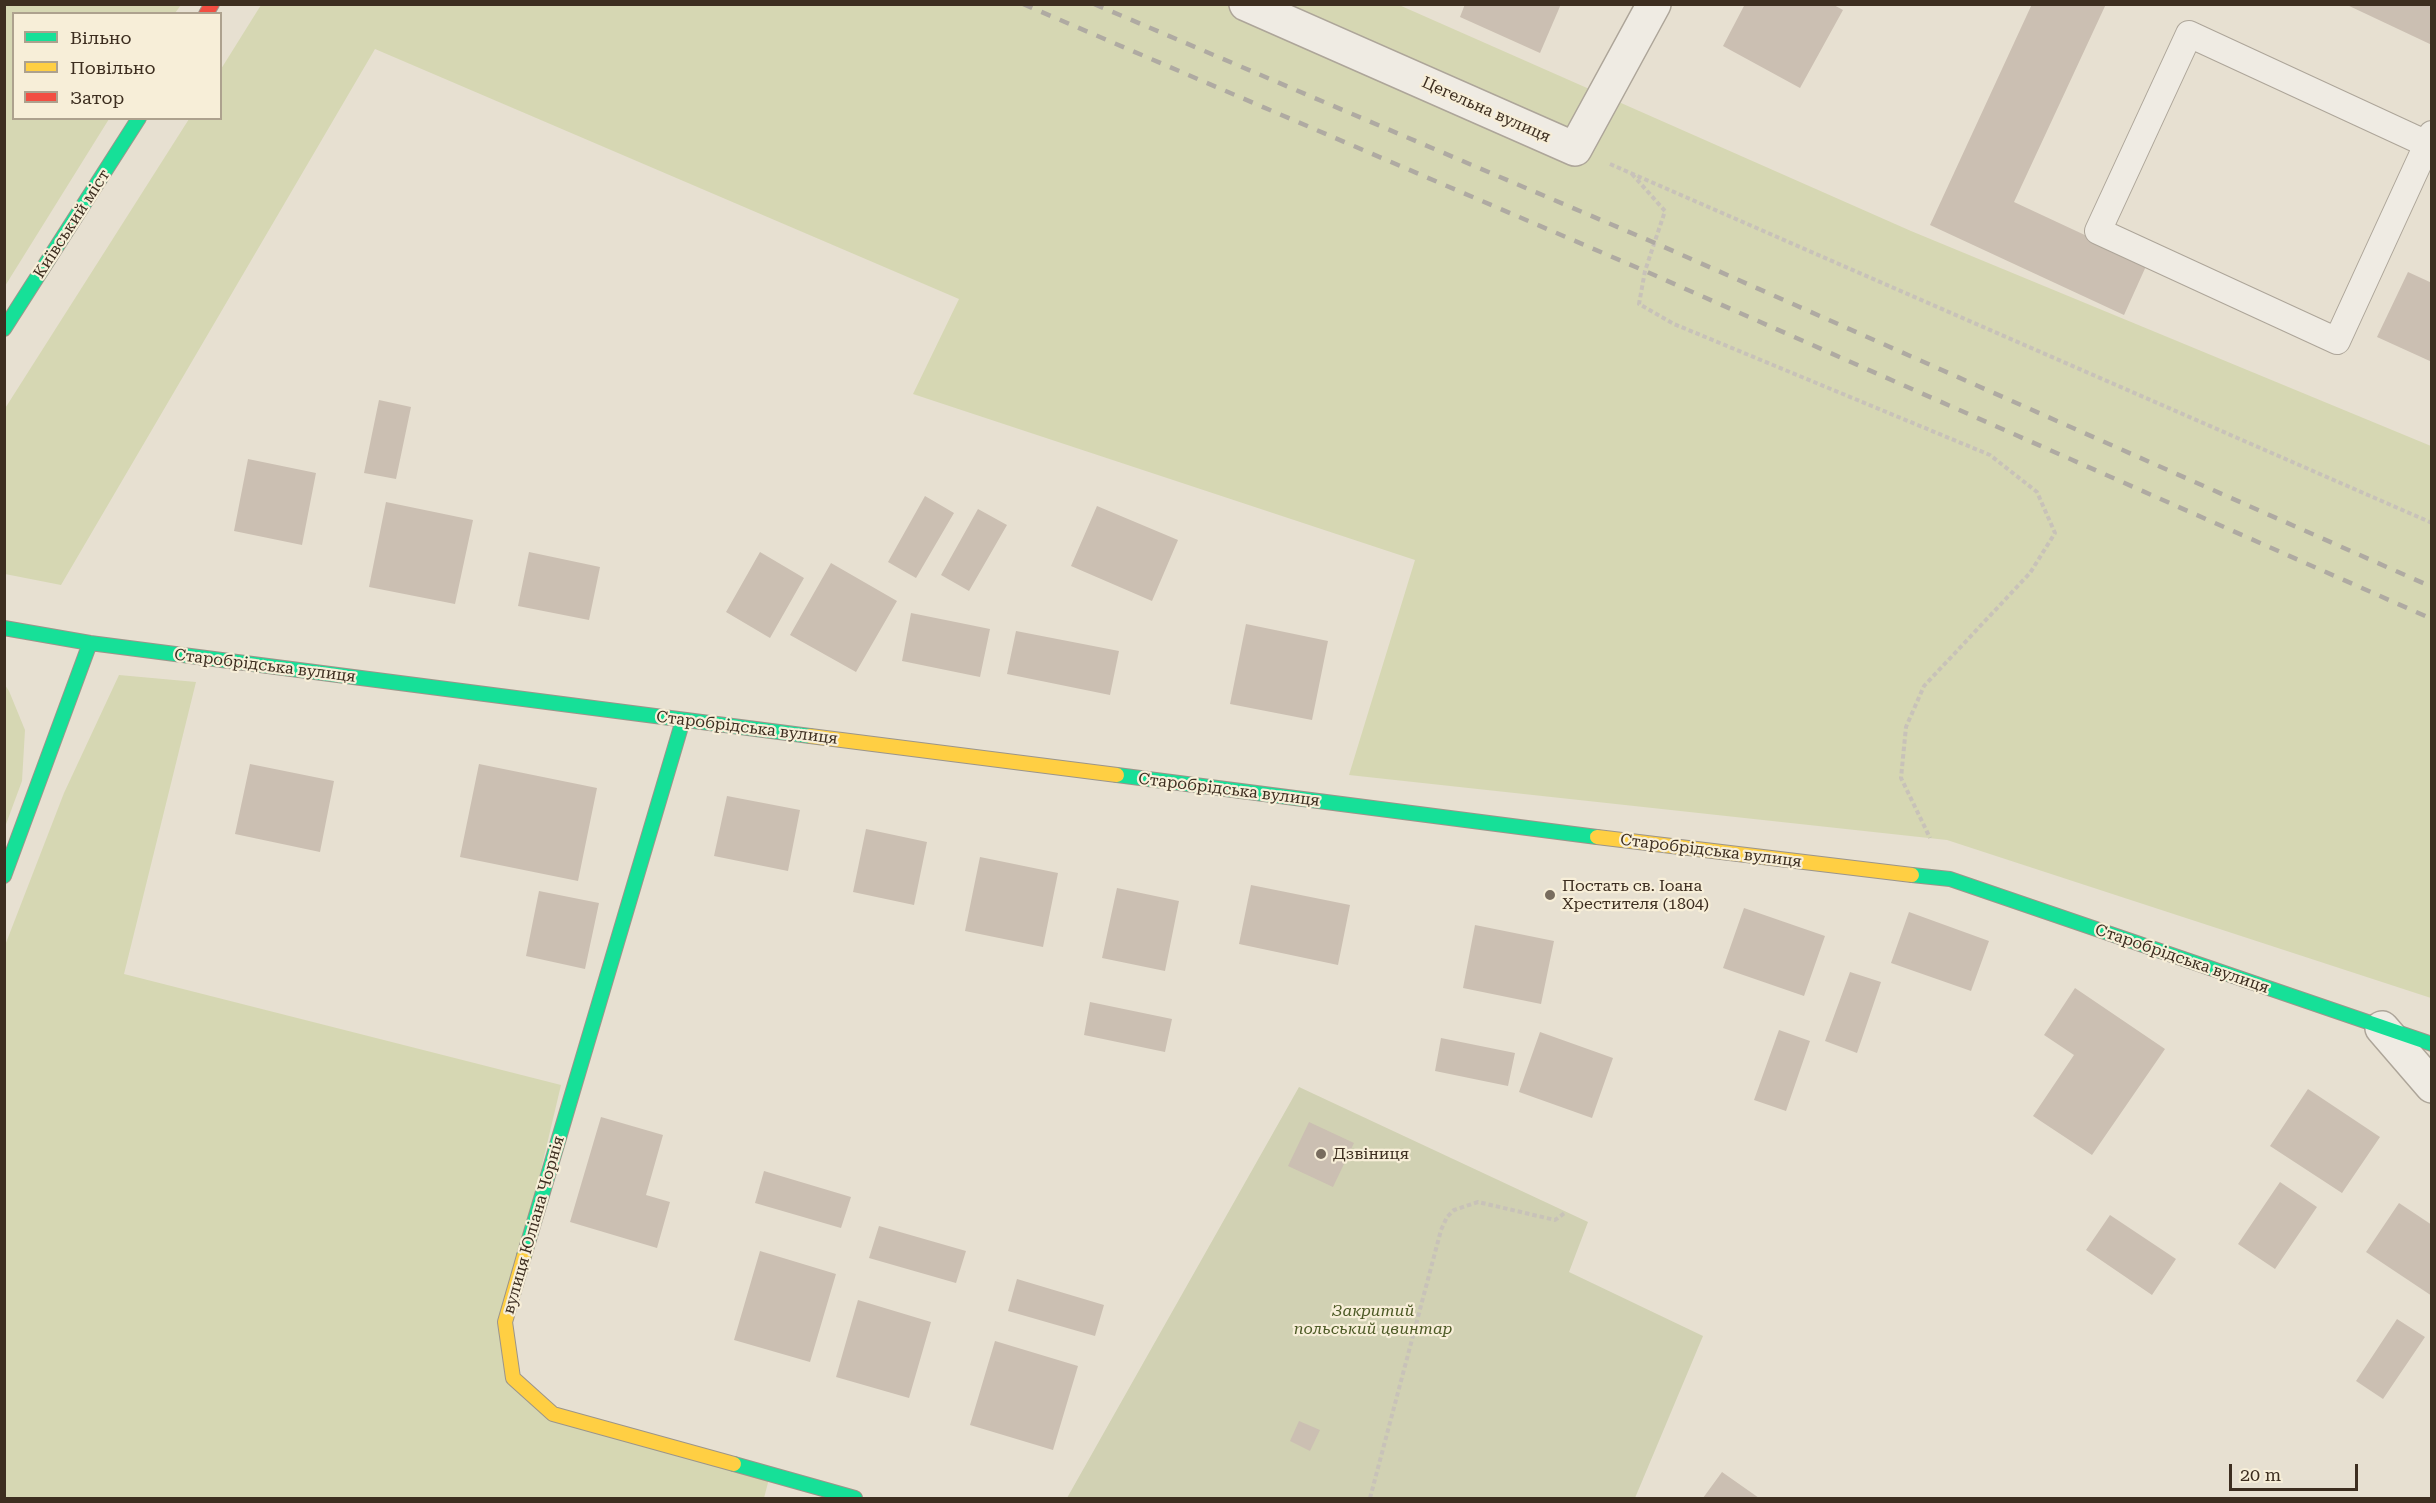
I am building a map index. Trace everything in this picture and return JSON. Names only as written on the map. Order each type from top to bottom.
[{"type":"main road","name":"Київський міст","points":[[4,329],[138,120]]},
{"type":"main road","name":"Старобрідська вулиця","points":[[4,628],[90,643],[683,720],[1718,852],[1950,879],[2432,1044]]},
{"type":"main road","points":[[4,876],[90,643]]},
{"type":"main road","name":"вулиця Юліана Чорнія","points":[[683,720],[506,1322],[513,1378],[553,1414],[855,1498]]},
{"type":"street","name":"Цегельна вулиця","points":[[1246,4],[1575,149]]},
{"type":"street","points":[[1575,149],[1654,4]]},
{"type":"street","points":[[2382,1028],[2432,1086]]},
{"type":"lane","points":[[2189,34],[2429,139],[2337,341],[2098,231],[2189,34]]},
{"type":"path","points":[[1575,149],[2432,523]]},
{"type":"path","points":[[1632,174],[1665,211],[1646,271],[1639,304],[1674,324],[1990,455],[2037,492],[2055,534],[2030,573],[1924,686],[1906,727],[1901,778],[1950,879]]},
{"type":"path","points":[[1370,1498],[1441,1230],[1447,1217],[1454,1210],[1478,1202],[1555,1220],[1566,1212]]},
{"type":"green space","points":[[5,4],[181,5],[176,12],[12,12],[12,120],[108,120],[5,286]]},
{"type":"green space","points":[[261,5],[1399,5],[1911,231],[2431,446],[2431,998],[1947,840],[1349,775],[1415,560],[913,394],[959,299],[375,49],[61,585],[5,574],[4,410],[188,120],[222,120],[222,67]]},
{"type":"green space","points":[[119,675],[196,682],[124,974],[561,1085],[505,1322],[513,1378],[553,1414],[770,1475],[764,1498],[5,1498],[4,948],[64,793]]},
{"type":"green space","points":[[5,685],[25,730],[22,781],[5,827]]},
{"type":"green space","name":"Закритий польський цвинтар","points":[[1299,1087],[1588,1222],[1569,1272],[1703,1336],[1635,1498],[1067,1498]]},
{"type":"building","points":[[1465,4],[1561,4],[1540,53],[1460,17]]},
{"type":"building","points":[[1745,4],[1832,4],[1843,10],[1800,88],[1723,46]]},
{"type":"building","points":[[2032,4],[2106,4],[2014,202],[2147,264],[2124,315],[1930,225]]},
{"type":"building","points":[[2345,4],[2432,4],[2432,45]]},
{"type":"building","points":[[2408,272],[2432,283],[2432,362],[2377,337]]},
{"type":"building","points":[[379,400],[411,407],[396,479],[364,473]]},
{"type":"building","points":[[248,459],[316,473],[302,545],[234,531]]},
{"type":"building","points":[[925,496],[954,513],[916,578],[888,562]]},
{"type":"building","points":[[386,502],[473,520],[455,604],[369,587]]},
{"type":"building","points":[[1097,506],[1178,540],[1152,601],[1071,566]]},
{"type":"building","points":[[978,509],[1007,525],[969,591],[941,575]]},
{"type":"building","points":[[529,552],[600,567],[589,620],[518,606]]},
{"type":"building","points":[[760,552],[804,578],[770,638],[726,612]]},
{"type":"building","points":[[831,563],[897,601],[856,672],[790,635]]},
{"type":"building","points":[[911,613],[990,629],[980,677],[902,661]]},
{"type":"building","points":[[1246,624],[1328,641],[1312,720],[1230,704]]},
{"type":"building","points":[[1016,631],[1119,651],[1110,695],[1007,674]]},
{"type":"building","points":[[250,764],[334,781],[320,852],[235,834]]},
{"type":"building","points":[[479,764],[597,788],[578,881],[460,857]]},
{"type":"building","points":[[727,796],[800,810],[788,871],[714,856]]},
{"type":"building","points":[[866,829],[927,842],[914,905],[853,892]]},
{"type":"building","points":[[980,857],[1058,873],[1043,947],[965,931]]},
{"type":"building","points":[[1251,885],[1350,905],[1338,965],[1239,944]]},
{"type":"building","points":[[1117,888],[1179,901],[1165,971],[1102,958]]},
{"type":"building","points":[[539,891],[599,903],[585,969],[526,956]]},
{"type":"building","points":[[1744,908],[1825,936],[1804,996],[1723,968]]},
{"type":"building","points":[[1909,912],[1989,941],[1971,991],[1891,963]]},
{"type":"building","points":[[1475,925],[1554,941],[1541,1004],[1463,988]]},
{"type":"building","points":[[1850,972],[1881,982],[1857,1053],[1825,1041]]},
{"type":"building","points":[[2075,988],[2165,1049],[2092,1155],[2033,1116],[2074,1055],[2044,1035]]},
{"type":"building","points":[[1090,1002],[1172,1019],[1165,1052],[1084,1035]]},
{"type":"building","points":[[1779,1030],[1810,1041],[1786,1111],[1754,1100]]},
{"type":"building","points":[[1540,1032],[1613,1058],[1592,1118],[1519,1092]]},
{"type":"building","points":[[1441,1038],[1515,1053],[1508,1086],[1435,1071]]},
{"type":"building","points":[[2308,1089],[2380,1137],[2342,1193],[2270,1146]]},
{"type":"building","points":[[601,1117],[663,1135],[646,1195],[670,1202],[657,1248],[570,1222]]},
{"type":"building","name":"Дзвіниця","points":[[1309,1122],[1354,1143],[1333,1187],[1288,1166]]},
{"type":"building","points":[[764,1171],[851,1197],[841,1228],[755,1203]]},
{"type":"building","points":[[2280,1182],[2317,1207],[2275,1269],[2238,1244]]},
{"type":"building","points":[[2399,1203],[2432,1225],[2432,1296],[2366,1252]]},
{"type":"building","points":[[2110,1215],[2176,1259],[2152,1295],[2086,1250]]},
{"type":"building","points":[[879,1226],[966,1251],[956,1283],[869,1258]]},
{"type":"building","points":[[760,1251],[836,1274],[810,1362],[734,1340]]},
{"type":"building","points":[[1017,1279],[1104,1305],[1095,1336],[1008,1311]]},
{"type":"building","points":[[858,1300],[931,1322],[909,1398],[836,1377]]},
{"type":"building","points":[[2397,1319],[2425,1337],[2383,1399],[2356,1381]]},
{"type":"building","points":[[995,1341],[1078,1366],[1053,1450],[970,1425]]},
{"type":"building","points":[[1299,1421],[1320,1430],[1310,1451],[1290,1441]]},
{"type":"building","points":[[1722,1472],[1759,1498],[1703,1498]]},
{"type":"railway","points":[[1023,4],[1645,271],[2432,619]]},
{"type":"railway","points":[[1094,4],[1655,243],[2432,587]]},
{"type":"traffic: fast","points":[[4,329],[138,120]]},
{"type":"traffic: fast","points":[[4,628],[90,643],[810,736]]},
{"type":"traffic: fast","points":[[4,876],[90,643]]},
{"type":"traffic: fast","points":[[524,1256],[683,720]]},
{"type":"traffic: fast","points":[[1117,775],[1597,837]]},
{"type":"traffic: fast","points":[[1912,875],[1950,879],[2432,1044]]},
{"type":"traffic: fast","points":[[734,1464],[855,1498]]},
{"type":"traffic: slow","points":[[810,736],[1117,775]]},
{"type":"traffic: slow","points":[[1597,837],[1912,875]]},
{"type":"traffic: slow","points":[[524,1256],[505,1322],[513,1378],[553,1414],[734,1464]]},
{"type":"traffic: jam","points":[[207,12],[212,4]]},
{"type":"place","name":"Постать св. Іоана Хрестителя (1804)","points":[[1550,895]]},
{"type":"place","name":"Дзвіниця","points":[[1321,1154]]}]
